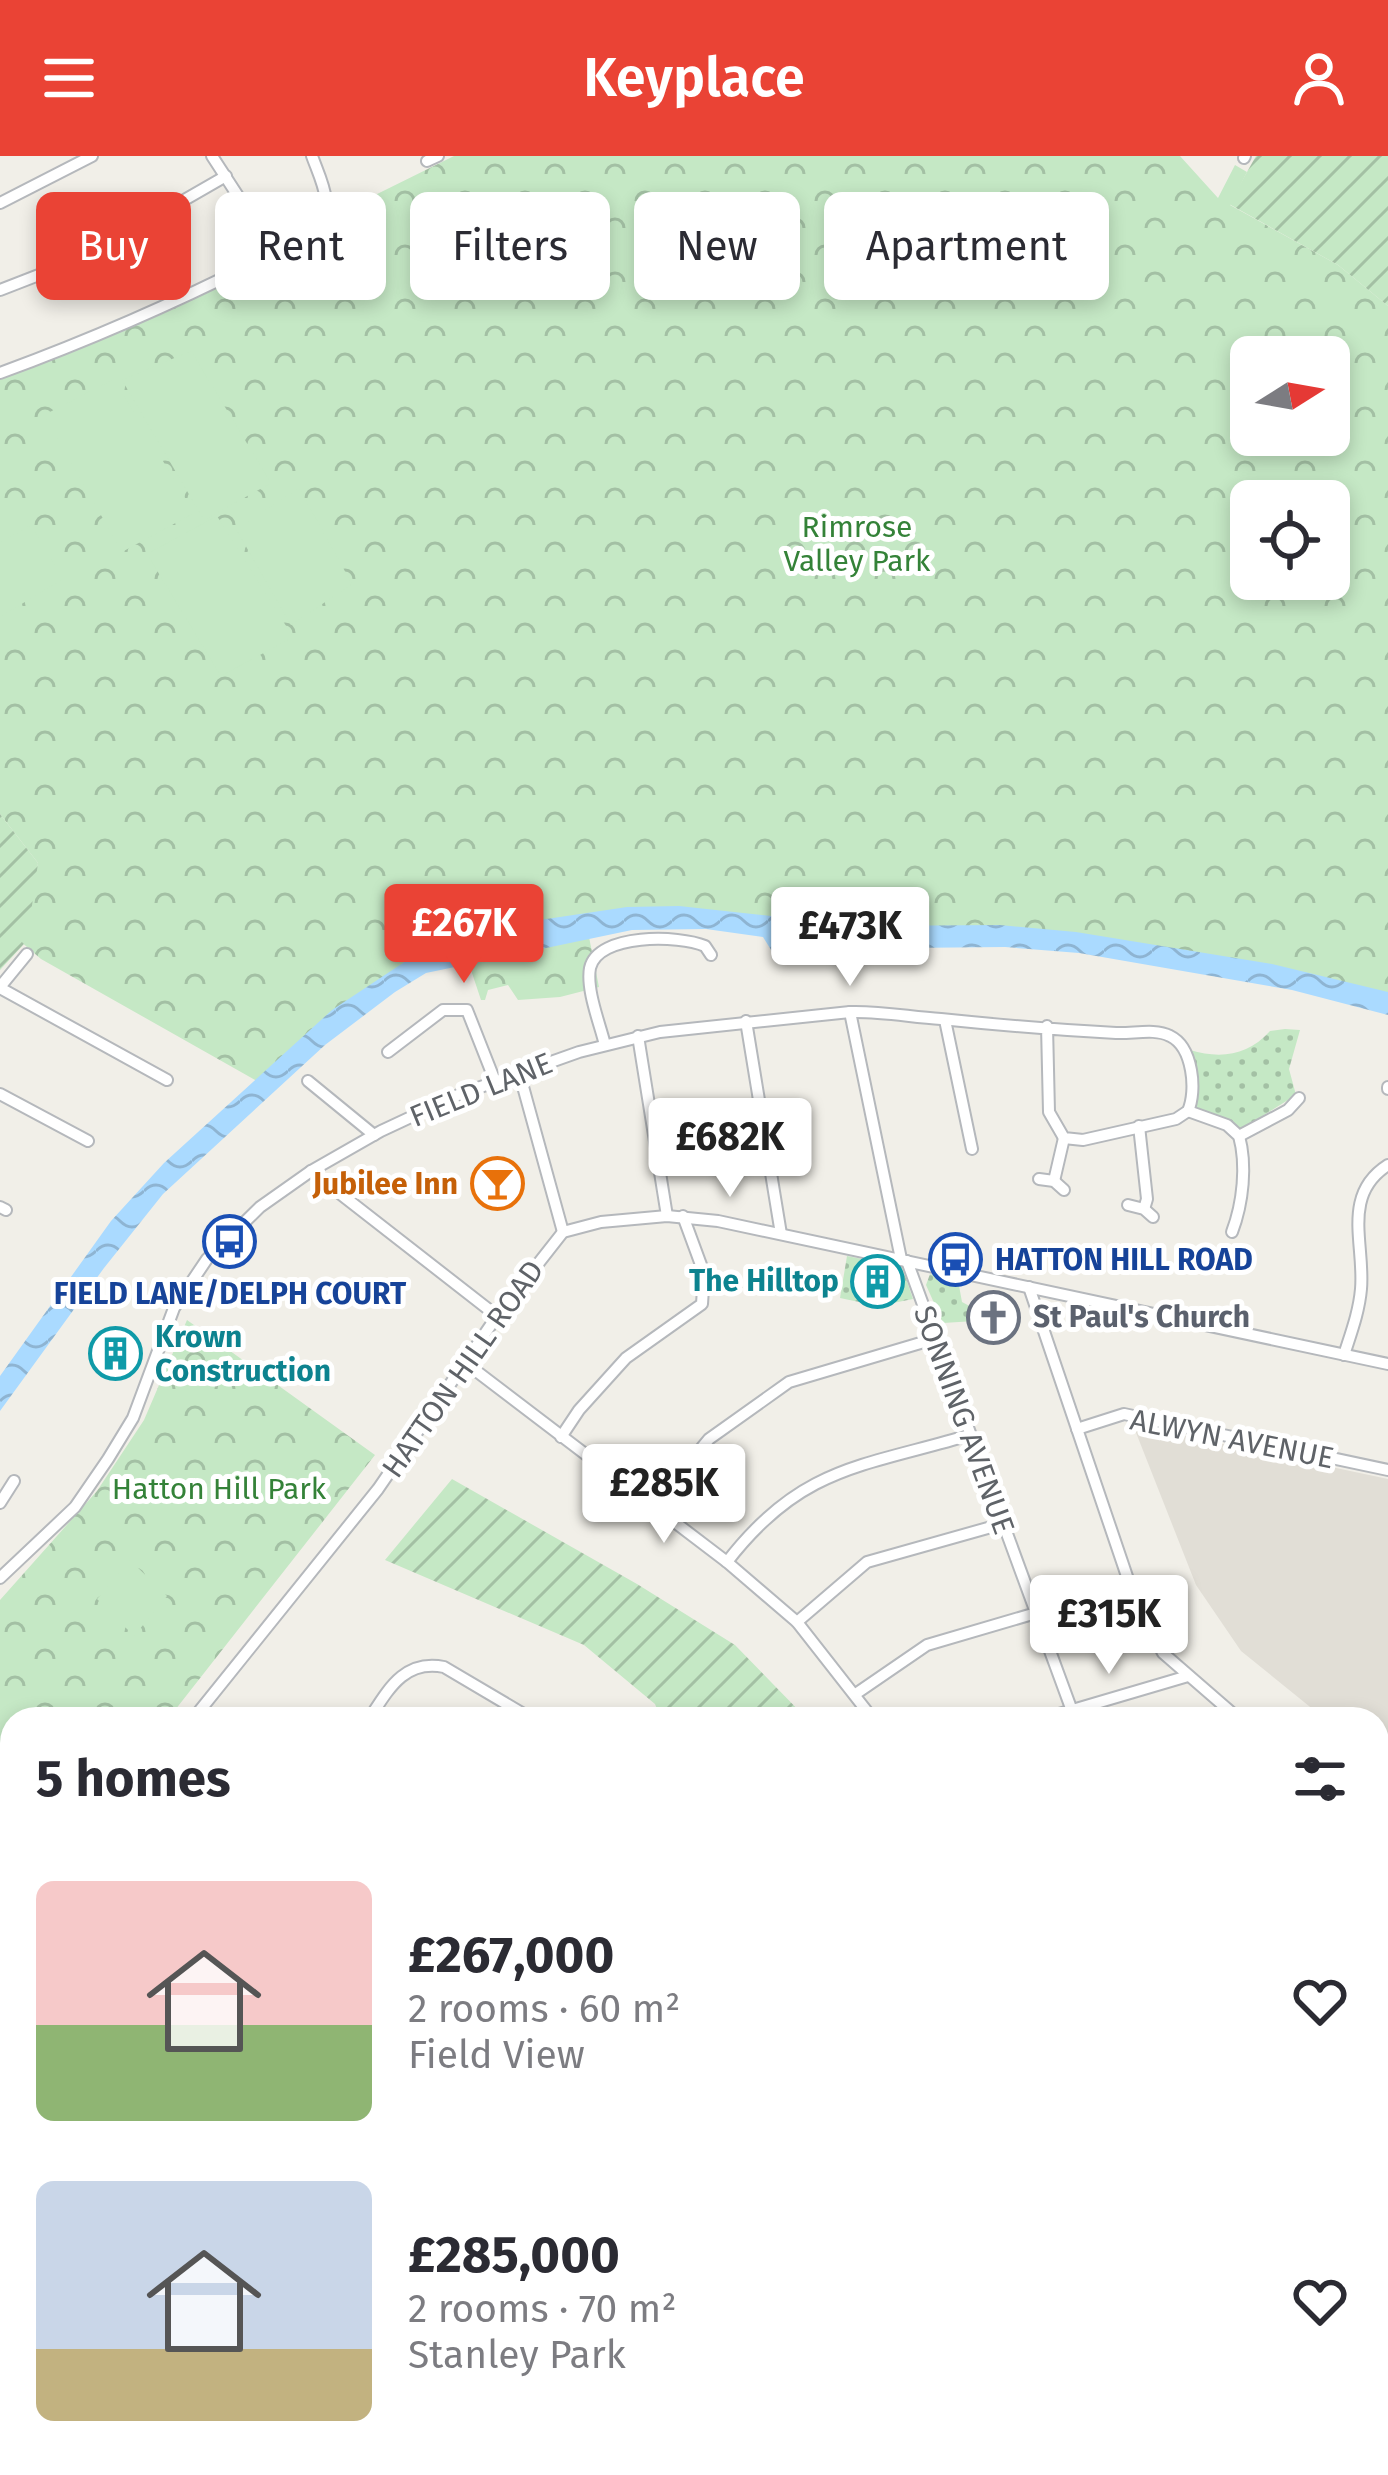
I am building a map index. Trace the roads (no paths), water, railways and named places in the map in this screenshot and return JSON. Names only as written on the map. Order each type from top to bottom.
[{"type":"street","points":[[0,203],[92,156]]},
{"type":"street","points":[[212,156],[236,192]]},
{"type":"street","points":[[312,156],[325,192]]},
{"type":"street","points":[[0,290],[85,257],[226,176]]},
{"type":"street","points":[[0,373],[215,280]]},
{"type":"street","points":[[604,1045],[590,979],[590,965],[598,953],[619,944],[673,937],[705,946],[711,955]]},
{"type":"street","points":[[26,954],[0,987],[167,1080]]},
{"type":"street","points":[[388,1052],[443,1010],[467,1010],[495,1081]]},
{"type":"street","name":"FIELD LANE","points":[[3,1569],[75,1507],[108,1459],[133,1418],[174,1308],[207,1259],[260,1207],[311,1171],[374,1135],[495,1081],[638,1036],[881,1011],[945,1020],[1167,1033],[1187,1058],[1192,1087],[1188,1111]]},
{"type":"street","name":"SONNING AVENUE","points":[[850,1012],[904,1260],[1072,1707]]},
{"type":"street","points":[[945,1020],[972,1149]]},
{"type":"street","points":[[746,1022],[781,1234]]},
{"type":"street","points":[[1047,1026],[1049,1112],[1064,1138],[1084,1140],[1188,1111],[1227,1125],[1238,1136],[1242,1176],[1232,1232]]},
{"type":"street","points":[[638,1036],[668,1216]]},
{"type":"street","points":[[519,1072],[562,1232]]},
{"type":"street","points":[[308,1081],[374,1135]]},
{"type":"street","points":[[0,1094],[88,1142]]},
{"type":"street","points":[[1238,1136],[1288,1110],[1299,1098]]},
{"type":"street","points":[[1128,1205],[1148,1212],[1139,1126]]},
{"type":"street","points":[[1039,1179],[1059,1186],[1064,1138]]},
{"type":"street","points":[[1344,1355],[1361,1288],[1355,1225],[1361,1196],[1376,1173],[1388,1166]]},
{"type":"street","points":[[311,1171],[497,1316]]},
{"type":"street","points":[[561,1437],[626,1358],[702,1304],[704,1273],[683,1216]]},
{"type":"street","name":"HATTON HILL ROAD","points":[[203,1707],[378,1489],[497,1316],[562,1232],[601,1222],[683,1216],[1388,1364]]},
{"type":"street","points":[[1029,1287],[1134,1597],[1163,1653],[1225,1707]]},
{"type":"street","points":[[652,1508],[691,1456],[790,1382],[934,1339]]},
{"type":"street","points":[[467,1364],[728,1562],[797,1622],[866,1707]]},
{"type":"street","name":"ALWYN AVENUE","points":[[1077,1429],[1124,1414],[1388,1470]]},
{"type":"street","points":[[728,1562],[756,1526],[782,1503],[819,1481],[865,1463],[970,1435]]},
{"type":"street","points":[[0,1504],[14,1481]]},
{"type":"street","points":[[797,1622],[867,1562],[1001,1524]]},
{"type":"street","points":[[857,1693],[927,1646],[1036,1613]]},
{"type":"street","points":[[377,1707],[395,1679],[431,1664],[445,1667],[512,1707]]},
{"type":"street","points":[[1100,1707],[1188,1676]]},
{"type":"water","points":[[679,906],[862,926],[1000,925],[1076,932],[1272,964],[1388,992],[1388,1015],[1292,990],[1079,953],[1005,947],[904,948],[901,955],[887,953],[885,948],[799,941],[795,955],[784,962],[778,961],[763,937],[706,929],[632,930],[426,973],[325,1045],[163,1194],[0,1411],[0,1376],[111,1221],[164,1163],[332,1010],[418,953],[458,937],[627,907]]},
{"type":"place","name":"Jubilee Inn","points":[[497,1184]]},
{"type":"place","name":"FIELD LANE/DELPH COURT","points":[[230,1242]]},
{"type":"place","name":"HATTON HILL ROAD","points":[[956,1260]]},
{"type":"place","name":"The Hilltop","points":[[878,1281]]},
{"type":"place","name":"St Paul's Church","points":[[994,1317]]},
{"type":"place","name":"Krown Construction","points":[[116,1354]]},
{"type":"park label","name":"Rimrose Valley Park","points":[[857,544]]},
{"type":"park label","name":"Hatton Hill Park","points":[[219,1489]]}]
